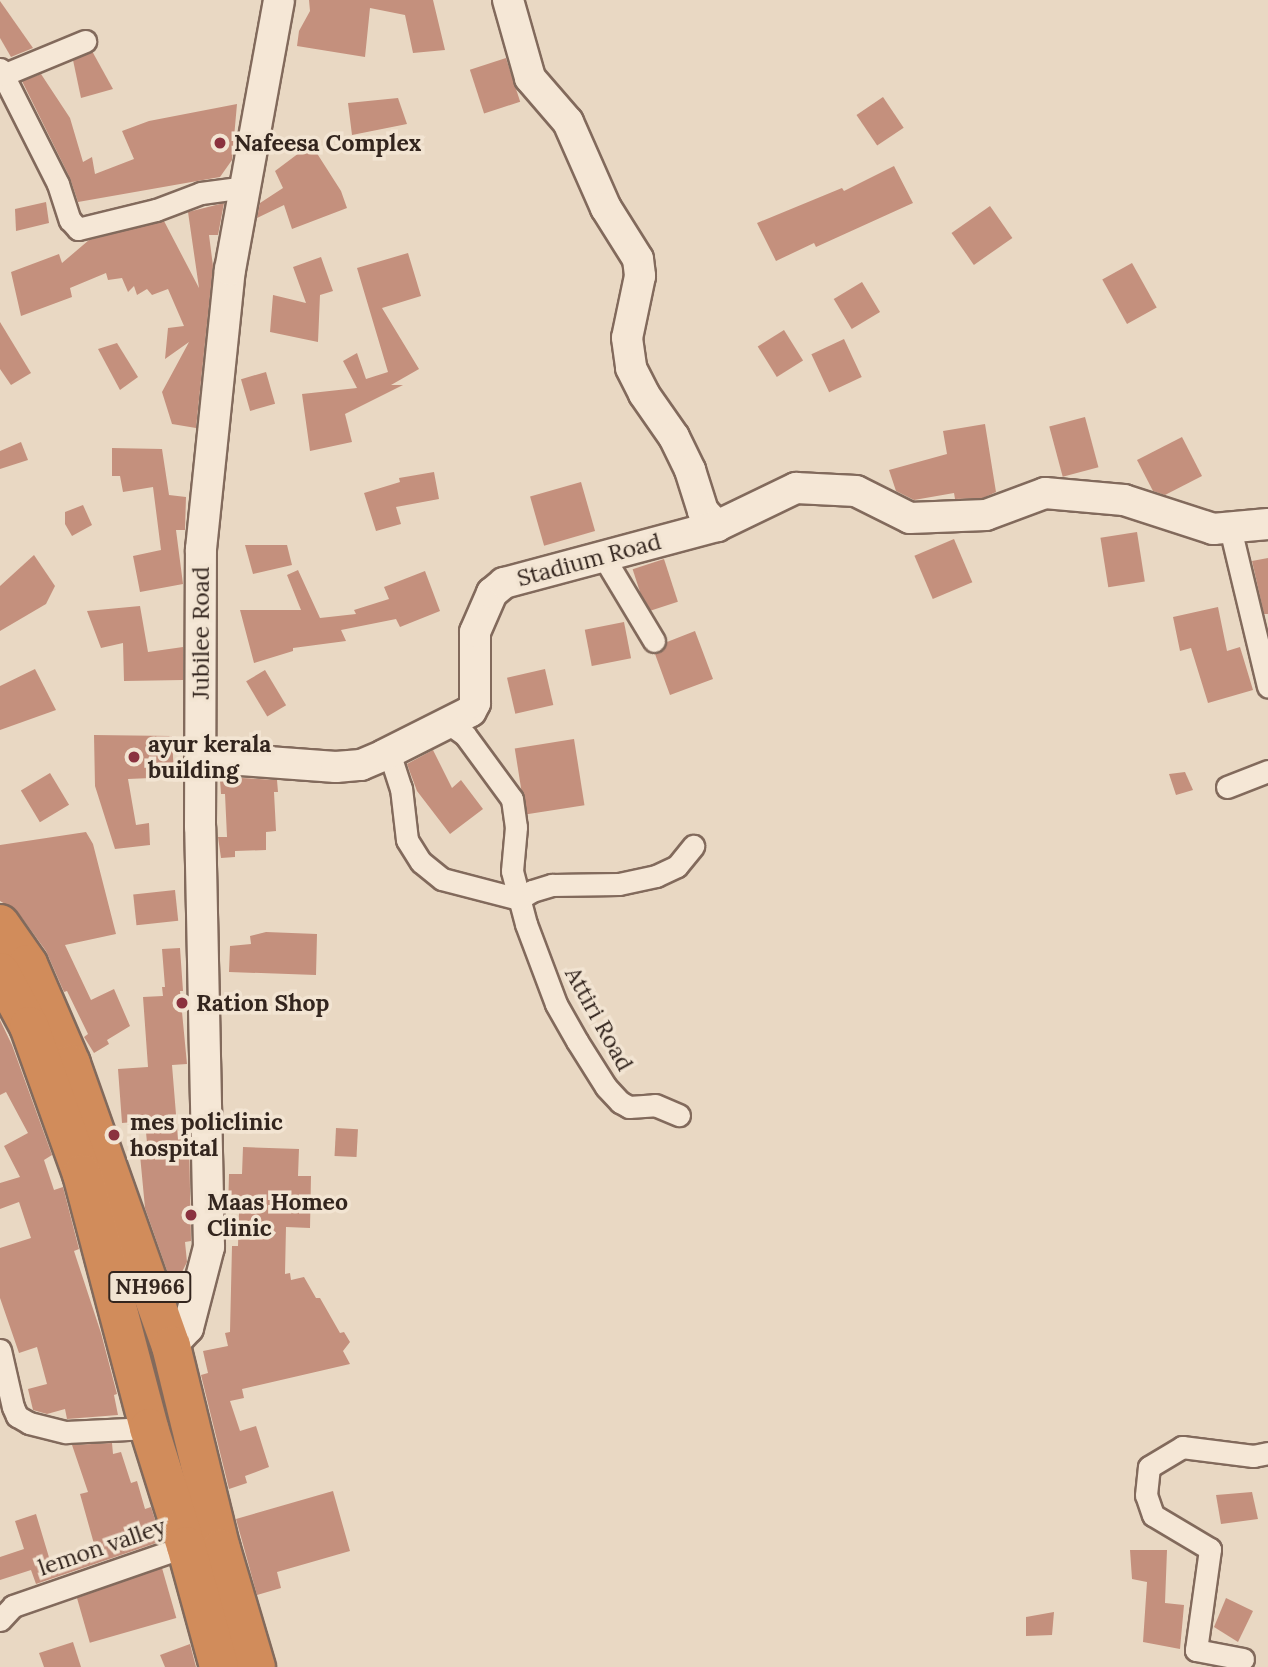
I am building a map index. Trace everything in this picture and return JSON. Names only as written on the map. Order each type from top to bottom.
[{"type":"highway","name":"NH966","points":[[0,924],[28,964],[71,1064],[171,1346],[222,1549],[256,1667]]},
{"type":"highway","name":"NH966","points":[[0,972],[29,1026],[82,1174],[149,1428],[187,1546],[219,1667]]},
{"type":"highway","points":[[130,1354],[153,1373],[168,1363],[171,1346]]},
{"type":"street","name":"Jubilee Road","points":[[171,1346],[188,1328],[209,1247],[200,765],[201,549],[230,270],[279,0]]},
{"type":"street","points":[[508,0],[530,78],[568,122],[606,208],[638,260],[640,276],[627,338],[631,368],[644,394],[674,437],[690,470],[703,511],[717,526]]},
{"type":"street","points":[[85,41],[1,72],[58,184],[70,220],[78,229],[156,210],[201,193],[245,187]]},
{"type":"street","name":"Stadium Road","points":[[200,765],[241,760],[336,767],[361,765],[389,752],[471,711],[475,702],[475,632],[492,593],[504,583],[717,526],[796,488],[856,492],[910,517],[986,515],[1045,494],[1124,500],[1213,529],[1268,524]]},
{"type":"street","points":[[1230,528],[1268,686]]},
{"type":"street","points":[[603,556],[654,641]]},
{"type":"street","name":"Attiri Road","points":[[448,723],[465,736],[512,799],[516,827],[512,871],[556,1004],[606,1087],[620,1102],[629,1107],[655,1105],[679,1115]]},
{"type":"street","points":[[389,752],[401,788],[404,829],[421,862],[442,879],[519,898],[552,885],[619,884],[656,876],[677,866],[693,846]]},
{"type":"street","points":[[1227,787],[1268,771]]},
{"type":"street","points":[[0,1350],[13,1406],[17,1416],[29,1423],[66,1432],[149,1428]]},
{"type":"street","points":[[1243,1659],[1196,1650],[1210,1549],[1153,1516],[1146,1495],[1149,1467],[1182,1447],[1252,1456],[1268,1453]]},
{"type":"street","name":"lemon valley","points":[[0,1620],[13,1606],[187,1546]]},
{"type":"building","points":[[309,0],[433,0],[445,50],[413,53],[405,15],[370,8],[365,57],[297,46],[299,31],[310,11]]},
{"type":"building","points":[[0,1],[33,48],[11,57],[0,38]]},
{"type":"building","points":[[92,51],[113,89],[81,98],[73,60]]},
{"type":"building","points":[[506,58],[520,102],[484,113],[470,70]]},
{"type":"building","points":[[41,74],[70,118],[83,162],[92,157],[95,174],[134,159],[122,131],[149,121],[237,104],[232,160],[220,177],[78,202],[70,178],[22,81]]},
{"type":"building","points":[[883,97],[904,128],[877,146],[856,115]]},
{"type":"building","points":[[398,98],[407,124],[352,135],[348,103]]},
{"type":"building","points":[[311,144],[341,191],[347,208],[292,229],[284,205],[257,218],[260,203],[283,188],[275,171]]},
{"type":"building","points":[[894,166],[913,203],[816,247],[814,243],[776,261],[757,223],[842,188],[844,191]]},
{"type":"building","points":[[46,202],[49,223],[16,231],[15,209]]},
{"type":"building","points":[[224,203],[218,235],[209,235],[213,266],[196,428],[172,424],[162,392],[189,342],[165,359],[168,328],[184,326],[168,289],[152,295],[147,289],[137,295],[134,286],[128,292],[122,278],[108,280],[106,273],[70,288],[72,297],[21,316],[11,272],[59,254],[62,263],[89,240],[164,221],[199,288],[188,212]]},
{"type":"building","points":[[990,206],[1012,238],[974,265],[951,233]]},
{"type":"building","points":[[408,253],[421,296],[382,308],[419,369],[391,385],[403,385],[345,414],[352,442],[310,451],[302,394],[357,388],[343,361],[357,353],[366,379],[388,372],[357,268]]},
{"type":"building","points":[[321,257],[333,291],[320,295],[318,342],[270,332],[273,295],[306,303],[293,267]]},
{"type":"building","points":[[1132,263],[1157,308],[1127,324],[1102,279]]},
{"type":"building","points":[[862,282],[880,312],[852,329],[834,299]]},
{"type":"building","points":[[0,322],[31,373],[11,385],[0,369]]},
{"type":"building","points":[[784,330],[803,361],[777,377],[758,346]]},
{"type":"building","points":[[844,339],[862,377],[829,392],[811,354]]},
{"type":"building","points":[[117,343],[138,377],[120,390],[98,349]]},
{"type":"building","points":[[266,372],[275,404],[250,411],[241,379]]},
{"type":"building","points":[[1085,417],[1098,467],[1063,477],[1049,427]]},
{"type":"building","points":[[985,424],[996,492],[983,498],[955,499],[954,493],[914,500],[896,491],[889,470],[947,454],[943,431]]},
{"type":"building","points":[[1182,437],[1202,476],[1165,495],[1153,491],[1137,460]]},
{"type":"building","points":[[21,442],[28,460],[0,469],[0,451]]},
{"type":"building","points":[[112,448],[162,449],[169,495],[186,497],[185,530],[176,530],[183,584],[140,592],[133,556],[161,550],[153,487],[123,492],[120,476],[112,476]]},
{"type":"building","points":[[434,472],[439,499],[396,507],[401,524],[376,531],[364,493],[400,482],[399,478]]},
{"type":"building","points":[[581,482],[595,531],[544,546],[530,497]]},
{"type":"building","points":[[83,505],[92,525],[72,536],[65,524],[65,512]]},
{"type":"building","points":[[1137,532],[1145,581],[1108,587],[1100,538]]},
{"type":"building","points":[[954,539],[972,582],[933,599],[914,556]]},
{"type":"building","points":[[245,545],[287,545],[292,565],[253,574]]},
{"type":"building","points":[[34,555],[55,586],[46,604],[0,631],[0,586]]},
{"type":"building","points":[[1268,558],[1268,614],[1264,614],[1252,561]]},
{"type":"building","points":[[664,559],[678,602],[647,612],[633,569]]},
{"type":"building","points":[[298,570],[320,618],[356,614],[354,610],[389,599],[384,587],[425,571],[440,611],[400,627],[396,619],[341,630],[346,641],[293,648],[293,651],[254,663],[240,610],[301,610],[287,575]]},
{"type":"building","points":[[140,606],[148,652],[183,647],[183,680],[124,681],[123,643],[101,648],[87,611]]},
{"type":"building","points":[[1218,607],[1227,651],[1240,647],[1253,690],[1208,703],[1191,648],[1180,651],[1173,617]]},
{"type":"building","points":[[624,622],[631,658],[592,666],[585,630]]},
{"type":"building","points":[[695,631],[713,679],[670,695],[655,654],[661,652],[667,642]]},
{"type":"building","points":[[35,669],[56,710],[0,730],[0,686]]},
{"type":"building","points":[[545,669],[553,705],[515,714],[507,678]]},
{"type":"building","points":[[265,670],[286,705],[267,716],[246,681]]},
{"type":"building","points":[[94,735],[172,736],[174,777],[128,779],[136,825],[149,823],[150,845],[115,849],[95,786]]},
{"type":"building","points":[[574,739],[584,805],[525,815],[515,748]]},
{"type":"building","points":[[433,750],[452,788],[461,780],[483,809],[450,834],[417,791],[407,764]]},
{"type":"building","points":[[1185,772],[1193,790],[1176,795],[1169,774]]},
{"type":"building","points":[[50,773],[69,805],[40,822],[21,791]]},
{"type":"building","points":[[220,780],[277,780],[278,792],[274,792],[276,831],[266,832],[266,850],[235,851],[235,857],[221,858],[218,837],[227,837],[225,794],[221,794]]},
{"type":"building","points":[[86,832],[93,844],[116,934],[65,945],[91,1000],[114,989],[130,1026],[107,1040],[109,1044],[94,1053],[84,1037],[88,1034],[67,991],[64,992],[46,951],[17,911],[0,901],[0,845]]},
{"type":"building","points":[[175,890],[178,921],[136,925],[133,894]]},
{"type":"building","points":[[266,932],[317,934],[316,975],[229,972],[230,946],[251,944],[250,936]]},
{"type":"building","points":[[180,948],[183,991],[180,991],[187,1064],[172,1065],[178,1139],[189,1138],[191,1241],[185,1242],[187,1262],[182,1272],[177,1299],[145,1208],[140,1155],[148,1154],[145,1121],[122,1123],[118,1069],[148,1067],[143,997],[163,996],[162,987],[165,987],[162,949]]},
{"type":"building","points":[[0,1020],[12,1045],[52,1155],[44,1160],[54,1190],[63,1187],[79,1249],[74,1251],[101,1333],[117,1394],[114,1395],[118,1415],[67,1419],[65,1409],[47,1414],[33,1410],[28,1389],[47,1384],[37,1347],[19,1353],[0,1298],[0,1248],[31,1238],[19,1202],[0,1209],[0,1183],[20,1177],[4,1146],[28,1133],[6,1092],[0,1095]]},
{"type":"building","points":[[336,1128],[358,1129],[357,1157],[335,1156]]},
{"type":"building","points":[[243,1147],[299,1149],[298,1176],[311,1176],[310,1228],[286,1227],[285,1274],[290,1273],[291,1280],[304,1277],[316,1298],[320,1298],[340,1333],[344,1332],[350,1342],[343,1351],[350,1364],[242,1389],[244,1398],[230,1401],[240,1431],[256,1426],[269,1467],[245,1476],[247,1483],[229,1489],[201,1375],[208,1373],[203,1351],[228,1346],[225,1333],[230,1332],[232,1246],[238,1246],[239,1212],[228,1212],[229,1174],[242,1174]]},
{"type":"building","points":[[112,1443],[113,1454],[121,1452],[131,1483],[137,1481],[145,1509],[151,1507],[159,1532],[153,1534],[156,1543],[36,1584],[31,1570],[0,1580],[0,1557],[24,1549],[15,1521],[36,1514],[51,1564],[96,1551],[80,1494],[88,1492],[72,1445]]},
{"type":"building","points":[[333,1491],[350,1551],[277,1572],[281,1588],[257,1595],[236,1519]]},
{"type":"building","points":[[1252,1492],[1258,1519],[1221,1524],[1216,1495]]},
{"type":"building","points":[[1130,1550],[1167,1550],[1165,1603],[1184,1605],[1180,1649],[1143,1642],[1147,1582],[1132,1579]]},
{"type":"building","points":[[162,1568],[176,1618],[90,1643],[75,1593]]},
{"type":"building","points":[[1226,1598],[1253,1611],[1238,1642],[1214,1627]]},
{"type":"building","points":[[1054,1612],[1052,1635],[1026,1636],[1026,1617]]},
{"type":"building","points":[[73,1642],[81,1667],[44,1667],[39,1653]]},
{"type":"building","points":[[190,1644],[196,1667],[165,1667],[160,1655]]},
{"type":"place","name":"Nafeesa Complex","points":[[220,143]]},
{"type":"place","name":"ayur kerala building","points":[[134,757]]},
{"type":"place","name":"Ration Shop","points":[[182,1003]]},
{"type":"place","name":"mes policlinic hospital","points":[[114,1135]]},
{"type":"place","name":"Maas Homeo Clinic","points":[[191,1215]]}]
